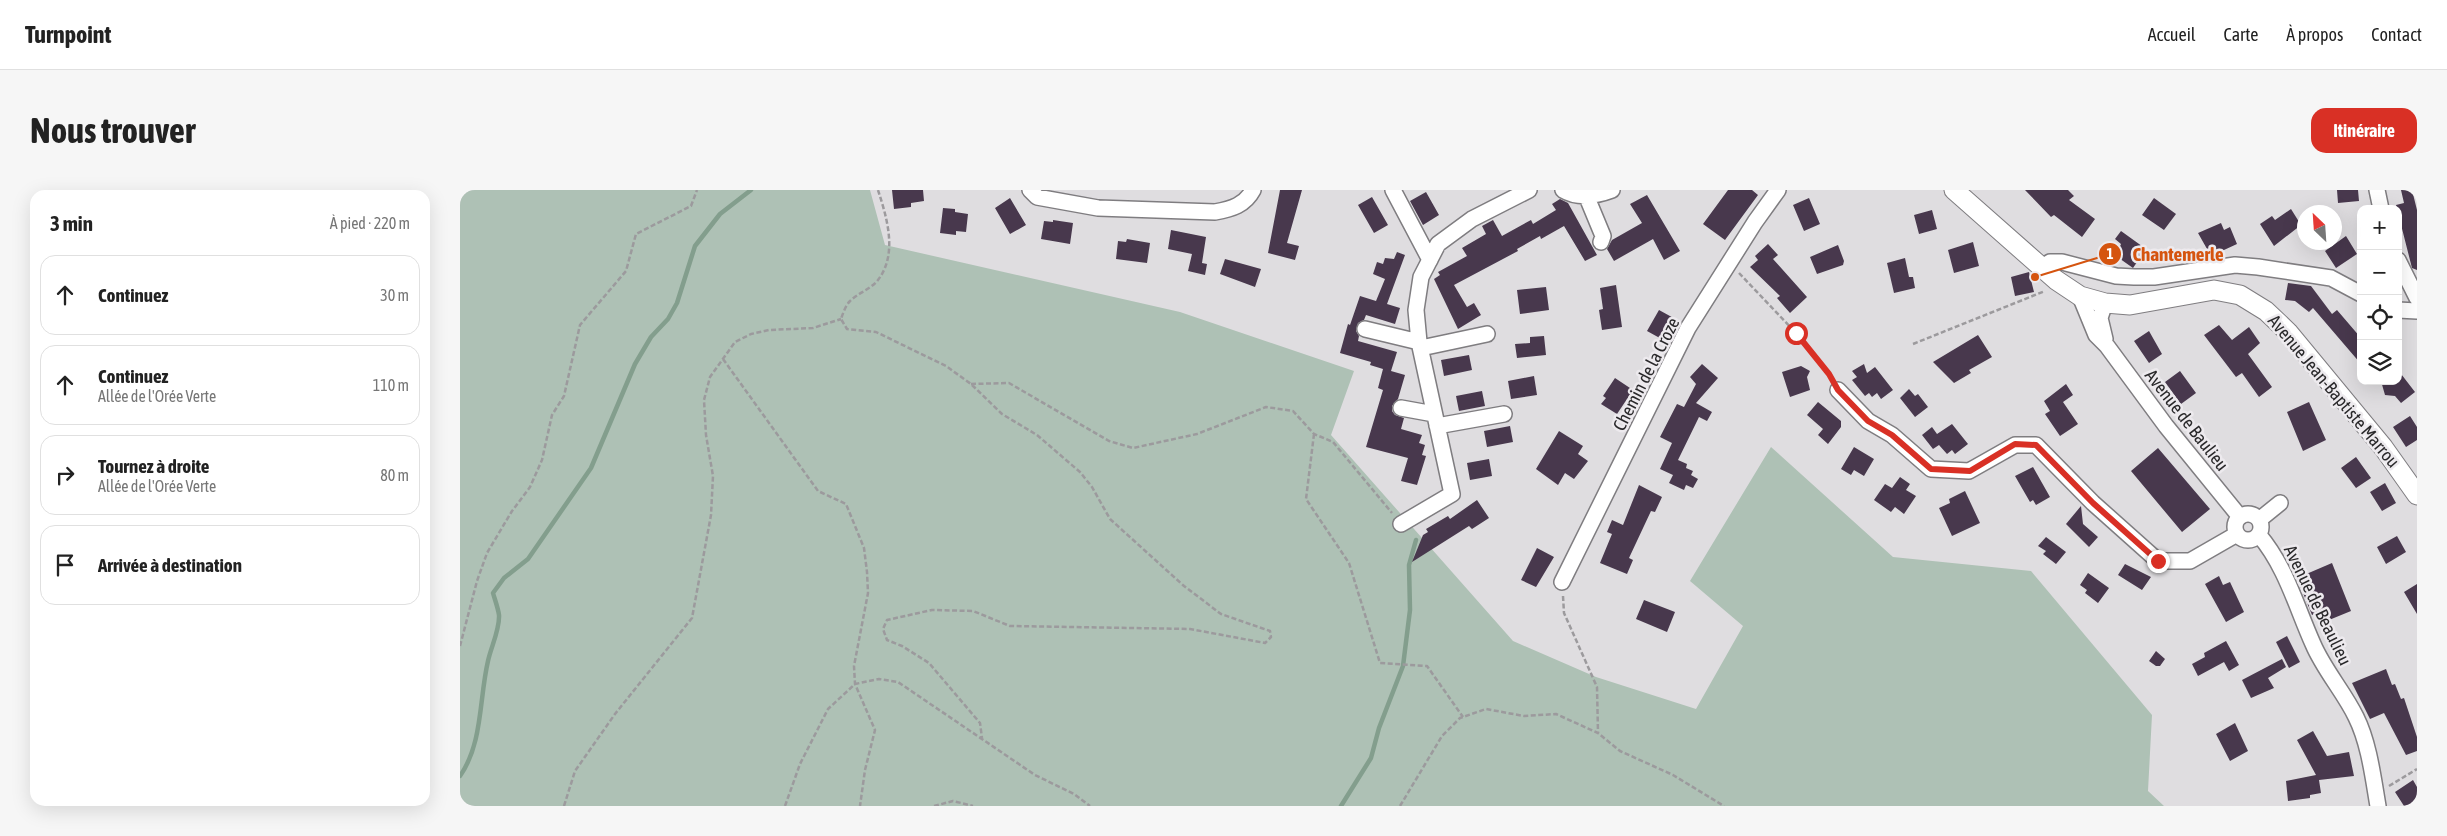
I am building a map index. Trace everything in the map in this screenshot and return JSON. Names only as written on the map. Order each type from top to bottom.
[{"type":"main road","name":"Avenue Jean-Baptiste Marrou","points":[[1954,190],[2056,280],[2080,296],[2105,304],[2130,305],[2214,290],[2240,294],[2266,311],[2288,332],[2383,447],[2417,495]]},
{"type":"street","points":[[1030,190],[1036,197],[1098,208],[1216,212],[1230,210],[1248,200],[1253,190]]},
{"type":"street","points":[[1395,190],[1430,260]]},
{"type":"street","points":[[1401,524],[1452,494],[1420,345],[1416,310],[1421,277],[1438,244],[1472,219],[1529,190]]},
{"type":"street","points":[[1563,190],[1572,195],[1599,195],[1612,190]]},
{"type":"street","name":"Chemin de la Croze","points":[[1562,582],[1688,328],[1778,190]]},
{"type":"street","points":[[2378,190],[2380,205]]},
{"type":"street","points":[[1586,195],[1603,236],[1601,242]]},
{"type":"street","points":[[2042,268],[2050,262],[2062,262],[2116,276],[2154,277],[2235,265],[2331,278],[2357,292]]},
{"type":"street","points":[[2402,268],[2417,298]]},
{"type":"street","name":"Avenue de Baulieu","points":[[2080,296],[2096,335],[2107,346],[2166,426],[2240,517]]},
{"type":"street","points":[[2105,304],[2100,318],[2107,346]]},
{"type":"street","points":[[2402,310],[2417,312]]},
{"type":"street","points":[[1365,329],[1420,345],[1487,334]]},
{"type":"street","points":[[1838,390],[1868,421],[1892,435],[1931,469],[1970,471],[2015,444],[2036,445],[2093,503],[2158,561],[2190,561],[2237,534]]},
{"type":"street","points":[[1402,408],[1436,420],[1504,414]]},
{"type":"street","points":[[2259,527],[2252,514],[2240,517],[2235,524],[2237,534],[2242,538],[2250,540],[2280,503]]},
{"type":"street","name":"Avenue de Beaulieu","points":[[2259,527],[2292,590],[2313,645],[2356,716],[2364,735],[2377,801]]},
{"type":"path","points":[[460,646],[477,581],[487,553],[512,511],[530,487],[542,460],[552,415],[564,396],[580,325],[626,271],[636,234],[691,206],[696,190]]},
{"type":"path","points":[[564,806],[575,771],[615,714],[692,618],[711,515],[712,476],[706,435],[704,400],[710,377],[735,342],[751,334],[769,330],[813,328],[841,319],[849,302],[878,281],[886,264],[890,247],[884,209],[878,190]]},
{"type":"path","points":[[1729,263],[1796,333],[1829,374],[1838,390]]},
{"type":"path","points":[[1912,344],[2046,290],[2056,280]]},
{"type":"path","points":[[841,319],[847,328],[876,332],[946,366],[971,384],[1002,414],[1037,436],[1080,472],[1092,487],[1110,519],[1184,586],[1221,614],[1270,631],[1271,637],[1265,642],[1259,642],[1227,634],[1190,629],[1010,626],[973,611],[932,610],[887,620],[883,630],[887,640],[902,646],[929,663],[980,723],[982,738]]},
{"type":"path","points":[[722,359],[818,491],[846,504],[864,548],[868,593],[854,666],[855,684],[875,730],[865,770],[860,806]]},
{"type":"path","points":[[971,384],[1009,383],[1108,442],[1133,448],[1197,434],[1266,407],[1293,411],[1314,434],[1332,442],[1401,524]]},
{"type":"path","points":[[1314,434],[1306,499],[1349,562],[1380,663],[1427,666],[1463,717]]},
{"type":"path","points":[[1562,582],[1564,613],[1597,687],[1598,733]]},
{"type":"path","points":[[785,806],[800,764],[828,710],[855,684],[879,679],[898,682],[1035,775],[1074,794],[1090,806]]},
{"type":"path","points":[[1400,806],[1442,736],[1463,717],[1486,709],[1524,716],[1556,714],[1598,733],[1620,751],[1673,775],[1724,806]]},
{"type":"path","points":[[2377,801],[2386,788],[2417,769]]},
{"type":"path","points":[[934,806],[953,801],[973,806]]},
{"type":"green space","points":[[460,190],[870,190],[885,245],[1180,312],[1354,371],[1331,435],[1513,641],[1596,677],[1696,709],[1743,626],[1690,581],[1771,447],[1893,557],[2031,571],[2152,715],[2148,791],[2164,806],[460,806]]},
{"type":"building","points":[[892,190],[923,190],[924,201],[911,203],[911,207],[894,209]]},
{"type":"building","points":[[1280,190],[1302,190],[1287,243],[1299,246],[1295,260],[1268,253]]},
{"type":"building","points":[[1728,190],[1752,190],[1758,195],[1725,240],[1703,224]]},
{"type":"building","points":[[2025,190],[2068,190],[2074,196],[2069,200],[2095,219],[2082,237],[2054,215],[2051,217]]},
{"type":"building","points":[[2337,190],[2358,190],[2359,201],[2338,203]]},
{"type":"building","points":[[2401,190],[2412,190],[2417,210],[2417,270],[2412,268],[2402,229],[2402,205],[2396,205],[2404,203]]},
{"type":"building","points":[[1426,192],[1439,215],[1423,225],[1410,201]]},
{"type":"building","points":[[1647,195],[1680,251],[1664,260],[1653,239],[1614,261],[1607,249],[1612,240],[1642,223],[1630,204]]},
{"type":"building","points":[[1372,197],[1388,225],[1374,233],[1358,205]]},
{"type":"building","points":[[1010,198],[1026,225],[1010,234],[995,208]]},
{"type":"building","points":[[1809,198],[1820,224],[1804,231],[1793,205]]},
{"type":"building","points":[[2154,198],[2176,214],[2164,230],[2142,215]]},
{"type":"building","points":[[1560,199],[1568,203],[1597,255],[1585,261],[1564,226],[1541,239],[1540,236],[1517,249],[1518,251],[1454,285],[1467,307],[1474,303],[1481,315],[1458,329],[1434,279],[1440,275],[1438,272],[1467,256],[1462,248],[1486,234],[1482,226],[1493,220],[1502,236],[1531,220],[1533,224],[1556,210],[1552,204]]},
{"type":"building","points":[[943,208],[955,209],[955,212],[968,214],[966,232],[956,231],[956,235],[940,233]]},
{"type":"building","points":[[2291,209],[2297,219],[2297,228],[2274,246],[2260,224],[2272,216],[2275,220]]},
{"type":"building","points":[[1932,210],[1937,229],[1919,234],[1914,215]]},
{"type":"building","points":[[1053,220],[1073,223],[1070,244],[1041,239],[1044,221],[1053,222]]},
{"type":"building","points":[[2221,223],[2224,230],[2230,227],[2237,244],[2211,256],[2198,233]]},
{"type":"building","points":[[1171,230],[1206,237],[1202,263],[1207,264],[1205,275],[1188,271],[1192,254],[1168,249]]},
{"type":"building","points":[[2121,231],[2146,249],[2133,268],[2116,256],[2121,244],[2115,239]]},
{"type":"building","points":[[2346,236],[2357,254],[2336,268],[2325,251],[2342,250],[2342,239]]},
{"type":"building","points":[[1127,239],[1150,243],[1147,263],[1116,259],[1118,241],[1126,242]]},
{"type":"building","points":[[1973,242],[1979,266],[1954,273],[1948,250]]},
{"type":"building","points":[[1768,244],[1778,255],[1773,259],[1807,297],[1790,313],[1777,298],[1780,296],[1750,267],[1758,260],[1755,256]]},
{"type":"building","points":[[1838,245],[1844,261],[1843,265],[1817,274],[1810,257]]},
{"type":"building","points":[[1397,252],[1405,255],[1387,304],[1400,308],[1395,324],[1366,315],[1364,320],[1358,323],[1356,331],[1359,336],[1358,341],[1397,352],[1391,371],[1405,375],[1398,399],[1392,406],[1392,411],[1395,415],[1404,418],[1401,429],[1422,435],[1419,443],[1425,445],[1422,455],[1426,456],[1417,485],[1401,481],[1408,458],[1366,447],[1383,390],[1378,388],[1383,369],[1370,365],[1371,362],[1340,353],[1348,324],[1350,325],[1360,296],[1376,301],[1385,279],[1373,274],[1377,262],[1383,264],[1385,258],[1394,259]]},
{"type":"building","points":[[1905,258],[1909,277],[1913,277],[1915,288],[1894,293],[1887,263]]},
{"type":"building","points":[[1225,259],[1261,269],[1255,287],[1220,274]]},
{"type":"building","points":[[2029,272],[2034,292],[2015,296],[2011,277]]},
{"type":"building","points":[[2288,283],[2311,286],[2332,314],[2337,310],[2357,333],[2357,359],[2313,308],[2309,312],[2295,301],[2285,300]]},
{"type":"building","points":[[1616,285],[1622,327],[1602,330],[1599,310],[1603,309],[1600,288]]},
{"type":"building","points":[[1546,287],[1549,310],[1520,314],[1517,290]]},
{"type":"building","points":[[1659,310],[1679,321],[1667,342],[1647,331]]},
{"type":"building","points":[[2219,325],[2232,340],[2249,327],[2260,343],[2248,354],[2272,387],[2259,397],[2242,373],[2236,377],[2204,335]]},
{"type":"building","points":[[2149,331],[2162,354],[2149,363],[2134,341]]},
{"type":"building","points":[[1978,335],[1992,357],[1969,370],[1971,373],[1954,383],[1933,362]]},
{"type":"building","points":[[1544,336],[1546,355],[1517,358],[1515,344],[1530,343],[1530,337]]},
{"type":"building","points":[[1469,355],[1472,370],[1444,376],[1441,360]]},
{"type":"building","points":[[1702,364],[1718,378],[1696,403],[1712,412],[1707,421],[1699,417],[1678,460],[1687,464],[1686,468],[1693,471],[1691,475],[1698,479],[1693,488],[1686,485],[1684,490],[1669,483],[1673,475],[1660,469],[1672,443],[1660,437],[1677,404],[1684,407],[1696,384],[1690,377]]},
{"type":"building","points":[[1864,364],[1867,373],[1875,367],[1893,390],[1881,399],[1877,393],[1872,397],[1869,393],[1865,396],[1852,380],[1857,377],[1852,371]]},
{"type":"building","points":[[1801,366],[1810,371],[1807,377],[1810,390],[1790,397],[1782,372]]},
{"type":"building","points":[[2180,371],[2196,393],[2181,404],[2165,382]]},
{"type":"building","points":[[2402,375],[2415,392],[2401,403],[2395,396],[2385,395],[2382,385],[2402,385]]},
{"type":"building","points":[[1534,376],[1537,395],[1511,399],[1508,381]]},
{"type":"building","points":[[1615,378],[1633,390],[1617,414],[1601,404],[1606,398],[1603,396]]},
{"type":"building","points":[[2066,384],[2073,395],[2063,402],[2078,424],[2060,436],[2045,414],[2050,411],[2044,401]]},
{"type":"building","points":[[1909,389],[1915,396],[1918,394],[1928,407],[1915,417],[1900,398]]},
{"type":"building","points":[[1482,391],[1485,406],[1459,411],[1456,396]]},
{"type":"building","points":[[1818,402],[1841,421],[1841,427],[1828,444],[1818,435],[1823,429],[1807,415]]},
{"type":"building","points":[[2309,402],[2326,440],[2303,451],[2287,412]]},
{"type":"building","points":[[2410,416],[2417,427],[2417,440],[2406,447],[2393,427]]},
{"type":"building","points":[[1952,424],[1968,444],[1955,454],[1952,450],[1947,454],[1939,445],[1933,449],[1922,435],[1932,427],[1937,434]]},
{"type":"building","points":[[1510,426],[1513,442],[1487,447],[1484,431]]},
{"type":"building","points":[[1559,431],[1583,446],[1578,454],[1588,461],[1574,479],[1565,473],[1558,485],[1536,469]]},
{"type":"building","points":[[1854,447],[1874,459],[1864,476],[1854,470],[1851,475],[1841,469]]},
{"type":"building","points":[[2158,448],[2210,509],[2182,532],[2131,471]]},
{"type":"building","points":[[2356,457],[2371,478],[2356,488],[2341,468]]},
{"type":"building","points":[[1489,459],[1492,476],[1470,480],[1467,463]]},
{"type":"building","points":[[2033,467],[2050,497],[2036,505],[2033,500],[2030,502],[2015,476]]},
{"type":"building","points":[[1900,477],[1910,484],[1906,490],[1916,496],[1904,514],[1895,507],[1891,512],[1874,500],[1885,484],[1892,488]]},
{"type":"building","points":[[2385,483],[2396,503],[2382,511],[2370,492]]},
{"type":"building","points":[[1639,485],[1662,497],[1655,512],[1651,511],[1629,558],[1633,560],[1627,574],[1600,563],[1612,534],[1607,532],[1612,520],[1623,525]]},
{"type":"building","points":[[1965,491],[1980,523],[1952,536],[1939,508],[1950,503],[1949,499]]},
{"type":"building","points":[[1477,500],[1489,518],[1472,529],[1469,526],[1412,562],[1423,535],[1428,532],[1426,529],[1448,516],[1450,519]]},
{"type":"building","points":[[2081,506],[2083,524],[2098,537],[2089,547],[2066,524]]},
{"type":"building","points":[[2397,536],[2406,552],[2386,564],[2377,547]]},
{"type":"building","points":[[2046,537],[2066,552],[2056,564],[2043,554],[2046,551],[2038,546]]},
{"type":"building","points":[[1537,548],[1554,557],[1536,587],[1521,580]]},
{"type":"building","points":[[2332,563],[2351,611],[2329,620],[2325,610],[2312,615],[2297,578]]},
{"type":"building","points":[[2125,564],[2151,577],[2142,590],[2118,575]]},
{"type":"building","points":[[2088,573],[2109,588],[2098,603],[2085,593],[2087,590],[2080,585]]},
{"type":"building","points":[[2219,576],[2223,585],[2230,582],[2244,612],[2226,622],[2205,584]]},
{"type":"building","points":[[2417,584],[2417,614],[2404,592]]},
{"type":"building","points":[[1644,600],[1675,612],[1667,632],[1636,619]]},
{"type":"building","points":[[2287,636],[2300,662],[2289,668],[2276,642]]},
{"type":"building","points":[[2226,641],[2239,665],[2229,671],[2224,662],[2198,676],[2192,664],[2205,657],[2204,653]]},
{"type":"building","points":[[2156,651],[2165,659],[2160,666],[2156,666],[2149,661]]},
{"type":"building","points":[[2282,659],[2286,667],[2268,678],[2274,688],[2251,698],[2242,680]]},
{"type":"building","points":[[2386,669],[2392,685],[2395,684],[2401,699],[2404,698],[2417,737],[2417,751],[2406,755],[2384,713],[2370,719],[2352,683]]},
{"type":"building","points":[[2235,723],[2248,751],[2230,761],[2216,734]]},
{"type":"building","points":[[2313,731],[2327,756],[2349,752],[2354,776],[2319,780],[2321,793],[2310,795],[2310,798],[2288,801],[2286,781],[2316,775],[2297,740]]},
{"type":"building","points":[[2413,780],[2417,787],[2417,806],[2404,806],[2395,792]]},
{"type":"waterway","points":[[460,776],[473,749],[477,735],[485,675],[498,626],[499,615],[493,593],[504,578],[528,559],[591,468],[635,364],[651,337],[668,319],[677,303],[695,246],[720,214],[751,190]]},
{"type":"waterway","points":[[1341,806],[1371,758],[1379,728],[1403,666],[1410,610],[1409,565],[1416,540]]},
{"type":"place","name":"Chantemerle","points":[[2035,277]]},
{"type":"route","points":[[1796,333],[1829,374],[1838,390],[1868,421],[1892,435],[1931,469],[1970,471],[2015,444],[2036,445],[2093,503],[2158,561]]}]
